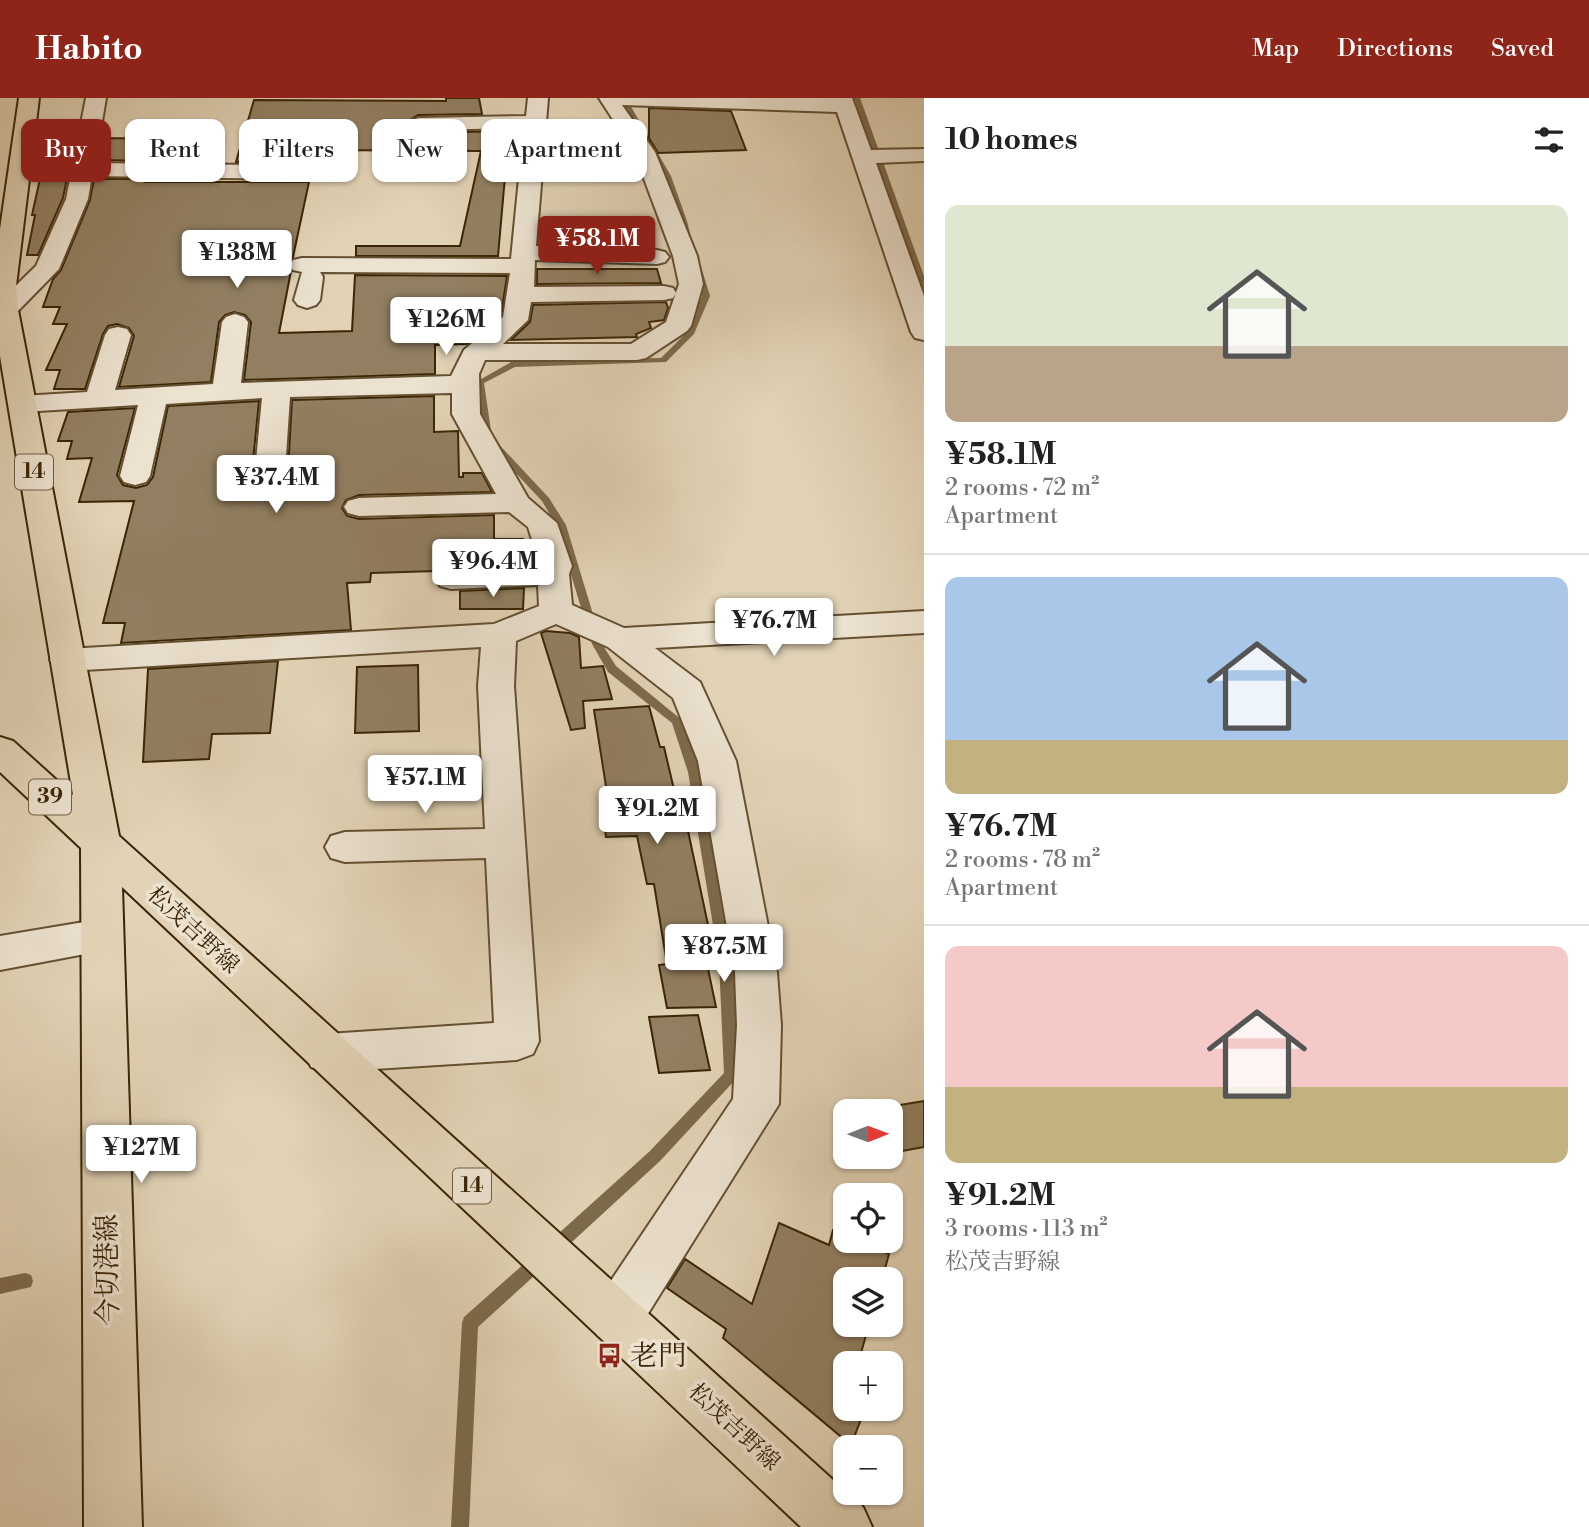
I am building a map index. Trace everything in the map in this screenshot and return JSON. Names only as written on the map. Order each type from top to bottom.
[{"type":"main road","name":"14","points":[[29,98],[7,205],[5,310],[101,844]]},
{"type":"main road","name":"39","points":[[0,750],[101,844]]},
{"type":"main road","name":"松茂吉野線","points":[[101,844],[843,1527]]},
{"type":"main road","name":"今切港線","points":[[101,844],[113,1527]]},
{"type":"street","points":[[92,119],[96,98]]},
{"type":"street","points":[[478,352],[637,352],[678,326],[691,284],[673,224],[640,143],[619,120],[609,99],[844,102],[924,332]]},
{"type":"street","points":[[461,119],[537,110],[522,276],[515,320],[473,356],[465,374],[466,414],[516,503],[542,523],[555,566],[553,574],[556,611]]},
{"type":"street","points":[[863,157],[924,155]]},
{"type":"street","points":[[111,169],[239,171]]},
{"type":"street","points":[[5,310],[47,270],[77,199],[80,182]]},
{"type":"street","points":[[307,282],[522,276],[657,257]]},
{"type":"street","points":[[522,276],[664,293]]},
{"type":"street","points":[[226,392],[234,323]]},
{"type":"street","points":[[98,400],[118,335]]},
{"type":"street","points":[[22,404],[277,389],[465,384]]},
{"type":"street","points":[[271,471],[277,389]]},
{"type":"street","points":[[135,477],[154,396]]},
{"type":"street","points":[[359,507],[516,503]]},
{"type":"street","points":[[450,579],[553,574]]},
{"type":"street","points":[[67,660],[499,635],[556,611],[621,639],[688,691],[717,761],[756,973],[759,1025],[756,1104],[615,1318]]},
{"type":"street","points":[[621,639],[924,622]]},
{"type":"street","points":[[327,1053],[517,1041],[496,686],[499,635]]},
{"type":"street","points":[[345,847],[506,843]]},
{"type":"street","points":[[0,953],[102,936]]},
{"type":"building","points":[[446,98],[479,98],[482,114],[372,119],[372,150],[358,150],[358,119],[248,119],[254,100],[446,101]]},
{"type":"building","points":[[649,108],[731,111],[746,150],[658,153],[649,138]]},
{"type":"building","points":[[467,132],[481,132],[481,151],[467,151]]},
{"type":"building","points":[[111,138],[125,138],[125,160],[111,160]]},
{"type":"building","points":[[481,151],[481,182],[505,182],[498,256],[356,256],[356,246],[460,246]]},
{"type":"building","points":[[111,179],[125,179],[125,182],[309,182],[293,257],[288,264],[291,271],[279,333],[352,331],[355,275],[507,276],[501,316],[467,344],[435,345],[435,374],[244,380],[251,322],[245,315],[234,312],[225,315],[219,322],[211,382],[119,387],[134,336],[129,328],[117,324],[108,326],[103,334],[85,389],[54,389],[60,370],[46,370],[67,324],[53,324],[60,307],[43,307],[53,279],[61,270],[90,200],[93,182],[111,182]]},
{"type":"building","points":[[39,182],[66,182],[63,198],[38,255],[27,255],[35,215],[32,215]]},
{"type":"building","points":[[537,269],[657,269],[661,283],[537,284]]},
{"type":"building","points":[[666,302],[668,308],[664,320],[649,322],[651,328],[636,334],[637,337],[511,340],[530,322],[533,305]]},
{"type":"building","points":[[434,396],[434,432],[458,431],[459,477],[463,477],[463,473],[482,473],[492,492],[359,495],[346,500],[342,508],[347,516],[359,519],[494,515],[494,539],[523,539],[523,563],[451,566],[437,571],[371,573],[370,582],[347,583],[351,630],[121,643],[125,623],[103,623],[134,501],[79,502],[92,458],[67,459],[72,441],[58,441],[68,412],[135,408],[117,475],[123,485],[136,488],[147,485],[153,477],[168,406],[259,401],[252,471],[259,480],[271,483],[282,479],[288,471],[292,400]]},
{"type":"building","points":[[524,588],[523,609],[460,609],[460,591]]},
{"type":"building","points":[[541,633],[570,633],[579,637],[581,668],[603,666],[612,699],[583,701],[585,728],[571,730]]},
{"type":"building","points":[[278,661],[270,733],[212,734],[209,759],[143,762],[148,669]]},
{"type":"building","points":[[418,665],[419,731],[355,733],[357,667]]},
{"type":"building","points":[[649,706],[660,747],[664,747],[676,798],[681,798],[711,939],[702,940],[716,1007],[667,1008],[659,965],[667,964],[654,884],[647,884],[637,836],[606,837],[601,799],[608,799],[594,710]]},
{"type":"building","points":[[698,1015],[710,1070],[659,1073],[649,1017]]},
{"type":"building","points":[[924,1101],[924,1147],[903,1151],[903,1104]]},
{"type":"building","points":[[779,1223],[829,1245],[833,1230],[833,1253],[889,1254],[885,1267],[833,1267],[833,1337],[866,1337],[861,1351],[833,1351],[833,1421],[860,1421],[855,1435],[839,1435],[723,1338],[726,1329],[667,1288],[685,1259],[752,1304]]},
{"type":"waterway","points":[[623,98],[667,176],[690,243]]},
{"type":"waterway","points":[[857,98],[924,287]]},
{"type":"waterway","points":[[554,1248],[655,1156],[731,1075],[726,962],[694,772],[677,721],[612,669],[597,644],[561,525],[546,500],[488,438],[480,382],[513,364],[663,360],[690,334],[706,296],[698,270]]},
{"type":"waterway","points":[[460,1527],[470,1323],[540,1260]]},
{"type":"waterway","points":[[0,1286],[25,1281]]},
{"type":"place","name":"老門","points":[[610,1356]]}]
